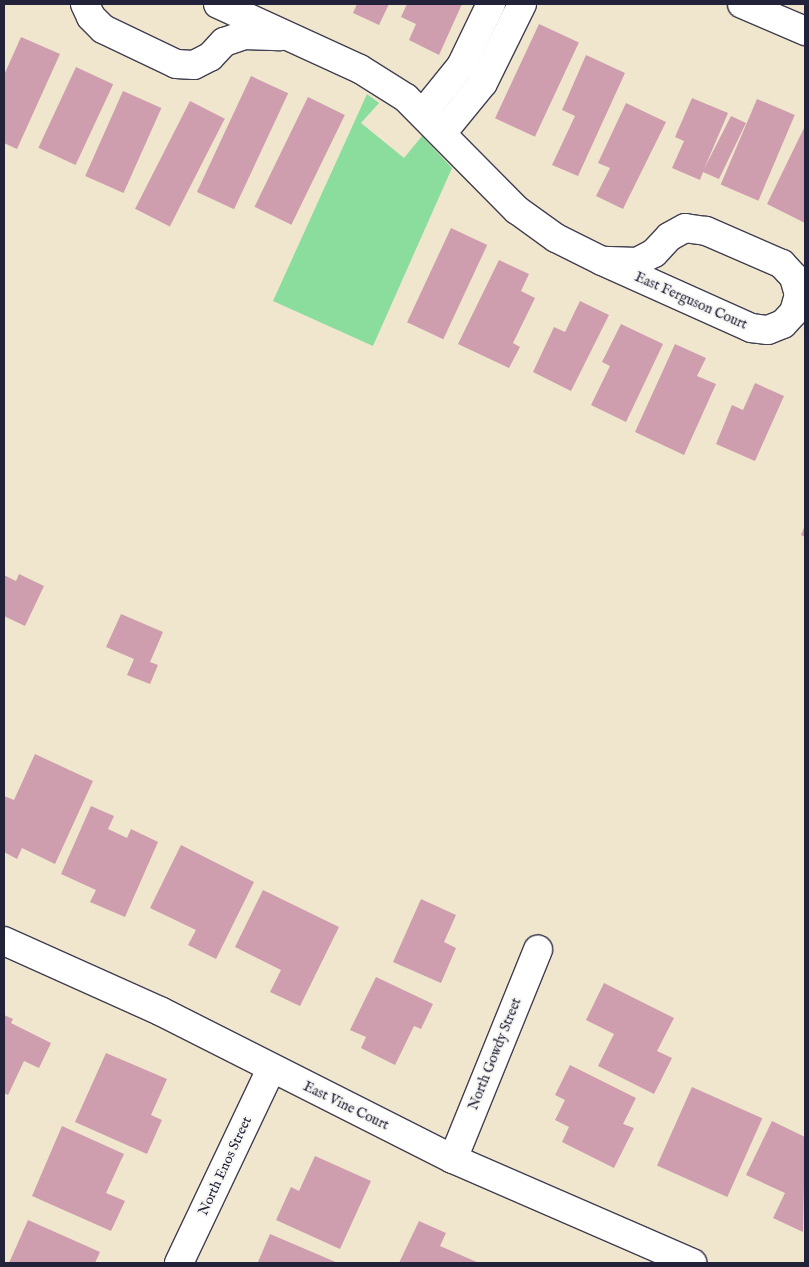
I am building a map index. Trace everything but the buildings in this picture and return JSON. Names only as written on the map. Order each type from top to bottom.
[{"type":"street","name":"East Ferguson Court","points":[[86,4],[91,17],[103,29],[176,64],[194,65],[210,58],[224,42],[244,35],[287,36]]},
{"type":"street","name":"East Ferguson Court","points":[[218,4],[360,69],[406,98],[443,132],[517,210],[556,238],[602,261],[751,328],[768,330],[783,324],[794,312],[799,295],[794,277],[782,264],[706,231],[685,228],[669,237],[654,253],[637,262],[602,261]]},
{"type":"street","points":[[424,113],[461,66],[491,4]]},
{"type":"street","points":[[443,132],[483,83],[522,4]]},
{"type":"street","points":[[742,4],[805,31]]},
{"type":"street","name":"East Vine Court","points":[[4,941],[160,1011],[271,1069],[454,1159],[692,1263]]},
{"type":"street","name":"North Gowdy Street","points":[[454,1159],[497,1045],[538,950]]},
{"type":"street","name":"North Enos Street","points":[[179,1263],[271,1069]]},
{"type":"green space","points":[[367,94],[379,103],[361,123],[404,158],[422,136],[452,168],[373,346],[273,301]]}]
